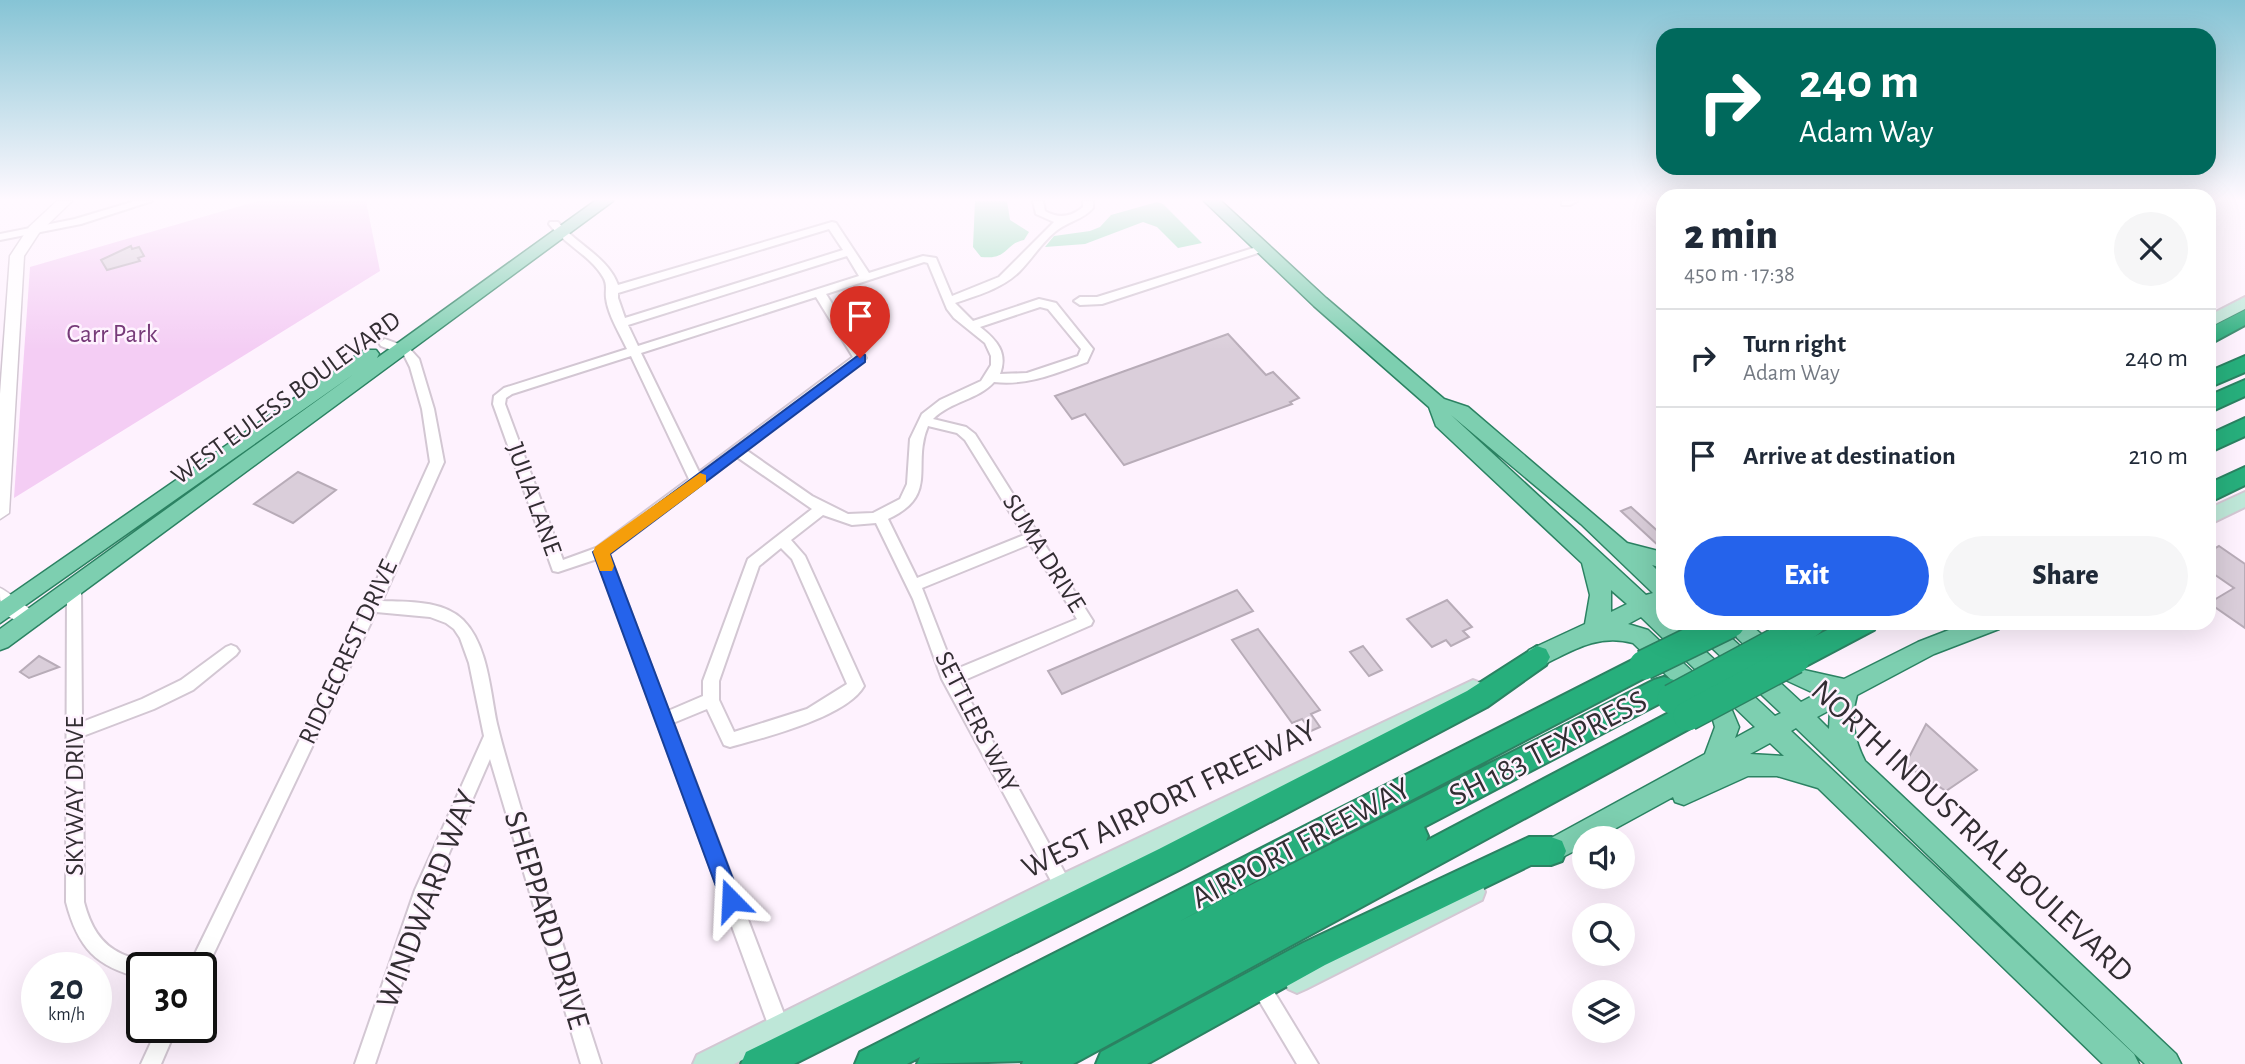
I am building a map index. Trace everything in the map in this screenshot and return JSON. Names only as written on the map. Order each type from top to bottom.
[{"type":"highway","points":[[2216,333],[2245,316]]},
{"type":"highway","points":[[2216,341],[2245,327]]},
{"type":"highway","points":[[2216,377],[2245,363]]},
{"type":"highway","points":[[2216,402],[2245,387]]},
{"type":"highway","points":[[2216,414],[2245,400]]},
{"type":"highway","points":[[2216,441],[2245,426]]},
{"type":"highway","points":[[2216,491],[2245,475]]},
{"type":"highway","name":"AIRPORT FREEWAY","points":[[872,1064],[1716,630]]},
{"type":"highway","name":"SH 183 TEXPRESS","points":[[984,1064],[1675,701],[1801,630]]},
{"type":"highway","points":[[1039,1064],[1782,640],[1831,630]]},
{"type":"highway","points":[[758,1064],[1170,859],[1477,699],[1536,657]]},
{"type":"highway","name":"SH 183 TEXPRESS","points":[[934,1064],[1675,701]]},
{"type":"highway","points":[[1113,1064],[1314,954],[1529,851],[1551,851]]},
{"type":"main road","name":"WEST EULESS BOULEVARD","points":[[0,641],[394,346],[527,251]]},
{"type":"main road","points":[[1266,251],[1437,404],[1461,412],[1656,582]]},
{"type":"main road","points":[[2216,318],[2245,302]]},
{"type":"main road","name":"WEST EULESS BOULEVARD","points":[[3,605],[394,346]]},
{"type":"main road","points":[[1437,404],[1443,421],[1591,559],[1653,601]]},
{"type":"main road","points":[[2216,514],[2245,499]]},
{"type":"main road","points":[[1619,548],[1656,557]]},
{"type":"main road","points":[[1591,559],[1600,579],[1601,598],[1600,617],[1593,631],[1618,630],[1640,636],[1723,715],[1727,727],[1715,760]]},
{"type":"main road","name":"WEST AIRPORT FREEWAY","points":[[706,1064],[1063,886],[1653,601]]},
{"type":"main road","points":[[1676,630],[1703,663],[1770,728],[2124,1064]]},
{"type":"main road","name":"NORTH INDUSTRIAL BOULEVARD","points":[[1707,630],[2166,1064]]},
{"type":"main road","points":[[1739,630],[1796,680],[1820,688],[1847,689]]},
{"type":"main road","points":[[1142,1064],[1629,810],[1770,728],[1927,648],[1974,630]]},
{"type":"main road","points":[[1847,689],[1839,709],[1839,725],[1844,746],[1858,771]]},
{"type":"main road","points":[[1629,810],[1659,807],[1745,762],[1770,762],[1829,784]]},
{"type":"street","points":[[0,513],[17,256],[20,251]]},
{"type":"street","points":[[582,251],[604,269],[615,290],[612,298],[621,323],[697,481]]},
{"type":"street","points":[[615,290],[746,251]]},
{"type":"street","points":[[949,301],[1001,281],[1020,264],[1030,251]]},
{"type":"street","points":[[1080,301],[1098,301],[1255,251]]},
{"type":"street","points":[[621,323],[848,252],[866,277]]},
{"type":"street","points":[[634,352],[923,259],[932,260],[949,301],[958,314],[996,350],[998,365],[991,377],[978,389],[938,405],[925,421],[913,446],[911,496],[903,505],[880,517],[860,521],[844,519],[822,508],[737,451]]},
{"type":"street","points":[[779,1027],[604,559],[697,481],[860,358],[819,292]]},
{"type":"street","points":[[971,326],[1039,303],[1047,304],[1052,306],[1088,352],[1083,359],[1030,378],[1007,380],[991,377]]},
{"type":"street","name":"RIDGECREST DRIVE","points":[[205,952],[372,606],[437,462],[436,446],[413,359],[394,346]]},
{"type":"street","name":"JULIA LANE","points":[[604,559],[558,567],[499,404],[500,396],[508,391],[634,352]]},
{"type":"street","name":"SUMA DRIVE","points":[[925,421],[961,430],[971,437],[1086,621],[950,679]]},
{"type":"street","points":[[782,540],[798,556],[856,687],[829,705],[764,731],[730,740],[711,700],[711,681],[753,563],[822,508]]},
{"type":"street","name":"SETTLERS WAY","points":[[880,517],[914,585],[950,679],[1063,886]]},
{"type":"street","points":[[914,585],[1033,537]]},
{"type":"street","name":"SKYWAY DRIVE","points":[[74,588],[75,902],[90,943],[126,965]]},
{"type":"street","points":[[3,605],[32,619]]},
{"type":"street","name":"SHEPPARD DRIVE","points":[[372,606],[442,615],[459,625],[475,663],[492,735],[591,1064]]},
{"type":"street","points":[[76,731],[148,704],[187,685],[231,651]]},
{"type":"street","points":[[663,720],[711,700]]},
{"type":"street","name":"WINDWARD WAY","points":[[365,1064],[424,890],[492,735]]},
{"type":"street","points":[[1266,997],[1308,1064]]},
{"type":"street","points":[[151,1064],[161,1043]]},
{"type":"green space","name":"Carr Park","points":[[86,251],[376,251],[380,271],[14,498],[30,267]]},
{"type":"shaded area","points":[[976,251],[1006,251],[997,256],[981,257]]},
{"type":"building","points":[[121,251],[141,251],[144,256],[138,258],[140,261],[107,270],[101,260]]},
{"type":"building","points":[[1228,334],[1266,375],[1273,372],[1299,398],[1290,402],[1292,404],[1124,465],[1085,414],[1072,419],[1055,396]]},
{"type":"building","points":[[298,472],[336,490],[293,523],[254,504]]},
{"type":"building","points":[[1631,507],[1656,530],[1656,543],[1621,511]]},
{"type":"building","points":[[2219,546],[2245,564],[2245,628],[2216,608],[2216,599],[2234,588],[2216,576],[2216,548]]},
{"type":"building","points":[[1237,590],[1253,611],[1062,694],[1048,671]]},
{"type":"building","points":[[1447,600],[1472,627],[1463,631],[1469,637],[1451,646],[1446,640],[1432,647],[1407,619]]},
{"type":"building","points":[[1258,629],[1320,710],[1311,714],[1320,727],[1311,731],[1302,719],[1292,723],[1232,640]]},
{"type":"building","points":[[1363,646],[1382,670],[1369,676],[1350,652]]},
{"type":"building","points":[[39,656],[59,667],[29,678],[20,672]]},
{"type":"building","points":[[1926,724],[1977,770],[1946,791],[1905,765]]},
{"type":"slow traffic","points":[[606,566],[601,552],[700,479]]},
{"type":"route","points":[[731,900],[601,552],[860,358]]}]
